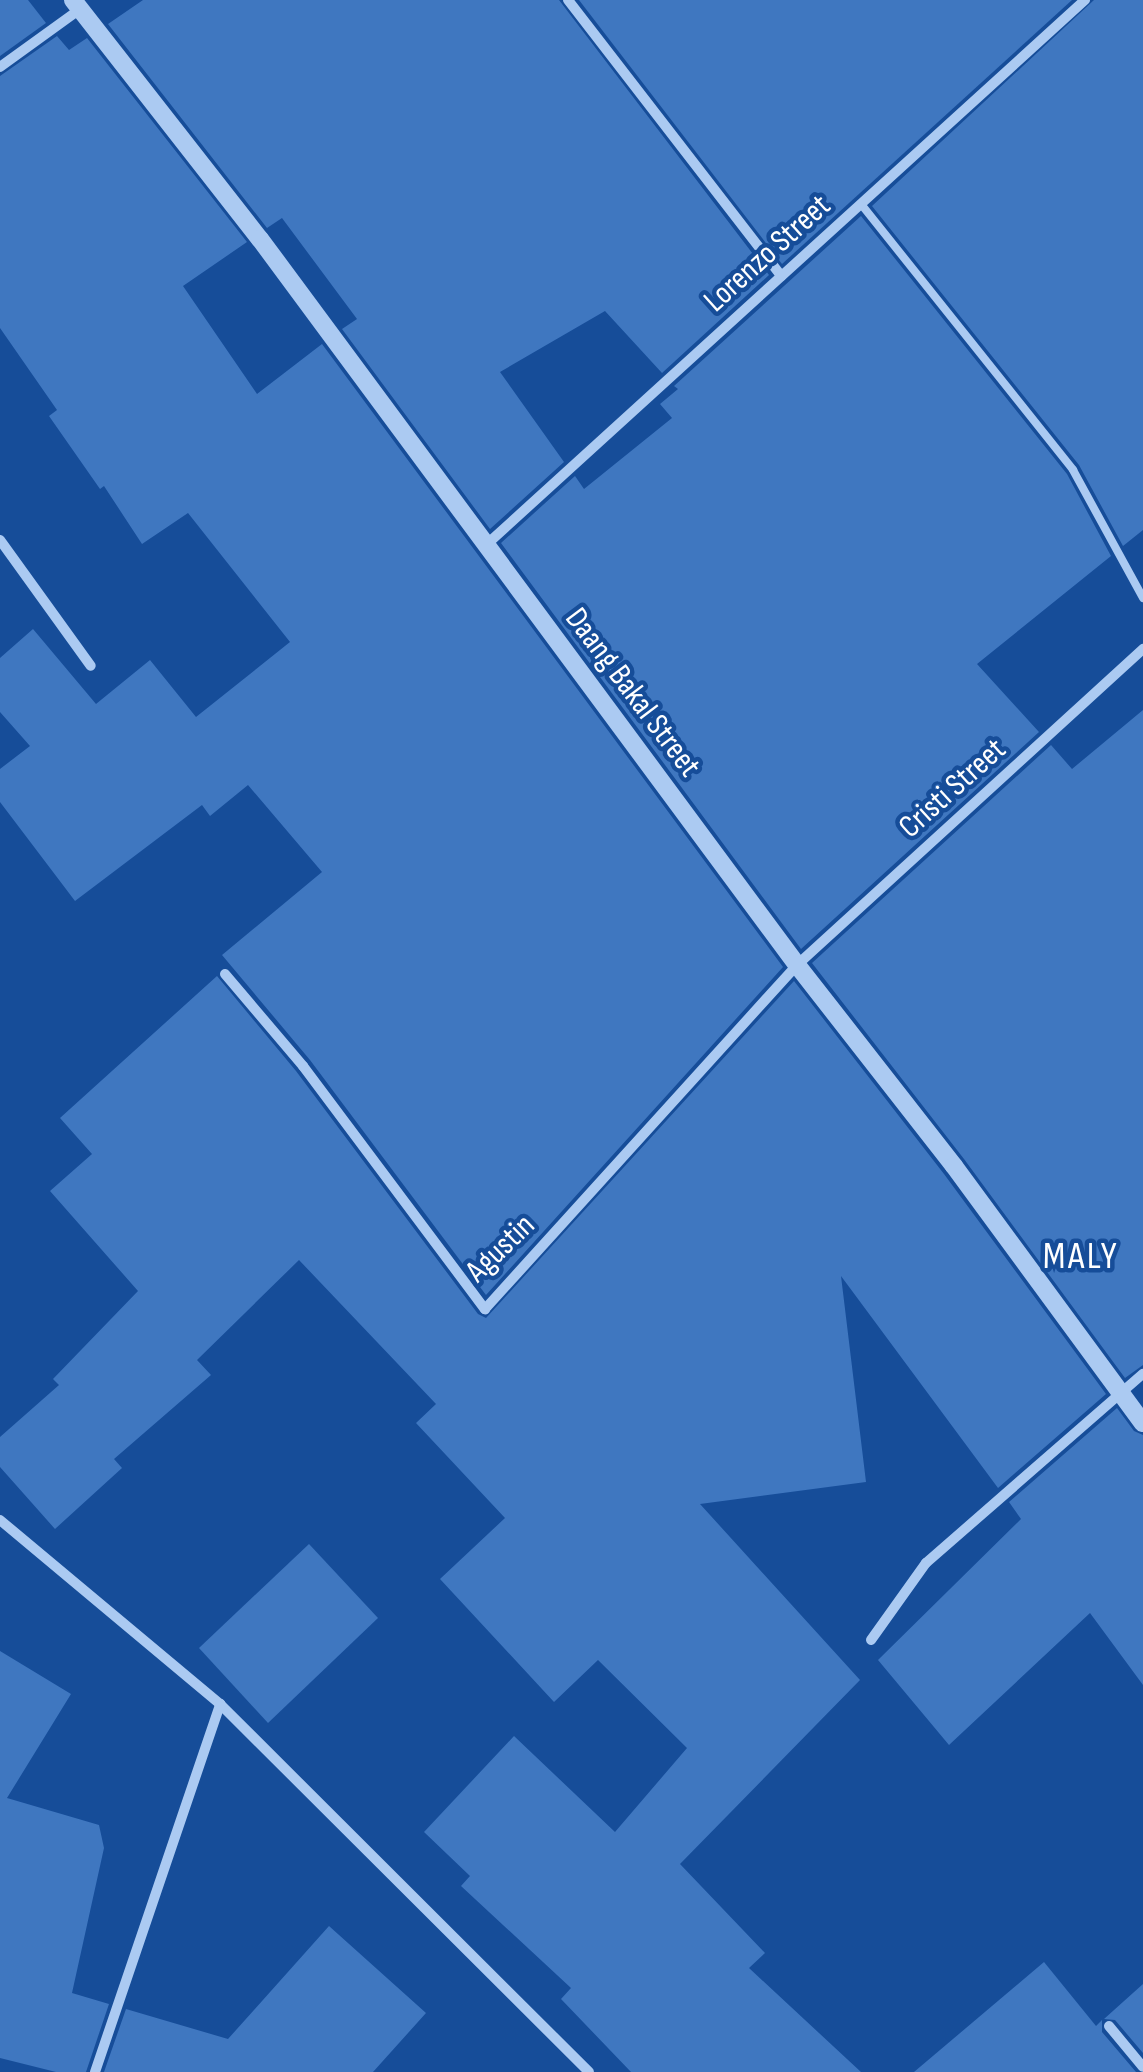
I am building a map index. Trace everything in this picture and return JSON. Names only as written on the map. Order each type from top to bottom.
[{"type":"street","points":[[568,0],[781,276]]},
{"type":"street","name":"Lorenzo Street","points":[[485,546],[1085,0]]},
{"type":"street","points":[[0,68],[77,4]]},
{"type":"street","name":"Daang Bakal Street","points":[[77,4],[260,239],[797,966],[954,1166],[1143,1422]]},
{"type":"street","points":[[0,540],[92,666]]},
{"type":"street","name":"Cristi Street","points":[[797,966],[1143,649]]},
{"type":"street","name":"Agustin","points":[[225,974],[302,1066],[485,1309],[797,966]]},
{"type":"street","points":[[871,1640],[926,1564],[1143,1374]]},
{"type":"street","points":[[0,1520],[220,1704],[589,2072]]},
{"type":"street","points":[[95,2072],[220,1704]]},
{"type":"street","points":[[1109,2026],[1143,2068]]},
{"type":"lane","points":[[862,204],[1073,470],[1143,598]]},
{"type":"building","points":[[0,0],[28,0],[46,23],[0,56]]},
{"type":"building","points":[[143,0],[559,0],[769,275],[662,373],[605,311],[500,372],[564,462],[490,529],[342,329],[357,319],[282,218],[267,228],[108,24]]},
{"type":"building","points":[[579,0],[1072,0],[782,264]]},
{"type":"building","points":[[1094,0],[1143,0],[1143,530],[1123,546],[1079,465],[872,206]]},
{"type":"building","points":[[57,36],[69,50],[87,38],[247,242],[183,286],[257,394],[322,344],[783,967],[486,1295],[310,1060],[222,955],[322,872],[248,785],[210,816],[202,805],[75,901],[0,802],[0,769],[30,746],[0,712],[0,658],[33,629],[96,704],[150,660],[196,717],[290,642],[188,513],[142,544],[104,486],[100,489],[49,416],[57,410],[0,328],[0,76]]},
{"type":"building","points":[[861,216],[1067,474],[1111,556],[977,664],[1039,732],[801,949],[501,543],[575,476],[584,489],[672,418],[660,404],[678,389],[674,386]]},
{"type":"building","points":[[1143,710],[1143,1365],[1125,1378],[964,1159],[812,963],[1051,745],[1072,769]]},
{"type":"building","points":[[217,976],[296,1071],[478,1314],[486,1318],[794,981],[944,1174],[1106,1394],[998,1488],[841,1276],[866,1482],[700,1504],[860,1680],[680,1864],[765,1953],[749,1968],[861,2072],[631,2072],[561,1999],[571,1988],[461,1886],[470,1876],[424,1832],[514,1736],[615,1832],[687,1748],[598,1660],[554,1702],[440,1579],[505,1518],[416,1423],[436,1404],[299,1260],[197,1360],[211,1375],[114,1459],[122,1468],[55,1529],[0,1467],[0,1437],[59,1385],[53,1379],[138,1291],[50,1191],[92,1154],[60,1118]]},
{"type":"building","points":[[1117,1408],[1134,1431],[1143,1435],[1143,1685],[1090,1613],[949,1745],[878,1660],[1021,1519],[1009,1502]]},
{"type":"building","points":[[309,1544],[378,1618],[268,1723],[199,1648]]},
{"type":"building","points":[[0,1651],[71,1694],[7,1798],[99,1825],[104,1848],[72,1993],[109,2004],[86,2072],[56,2072],[0,2058]]},
{"type":"building","points":[[329,1926],[426,2013],[373,2072],[104,2072],[126,2009],[228,2039]]},
{"type":"building","points":[[1044,1962],[1096,2026],[1102,2020],[1102,2032],[1136,2072],[914,2072]]},
{"type":"building","points":[[1143,1984],[1143,2053],[1115,2020],[1104,2019]]},
{"type":"district","name":"MALY","points":[[1081,1257]]}]
